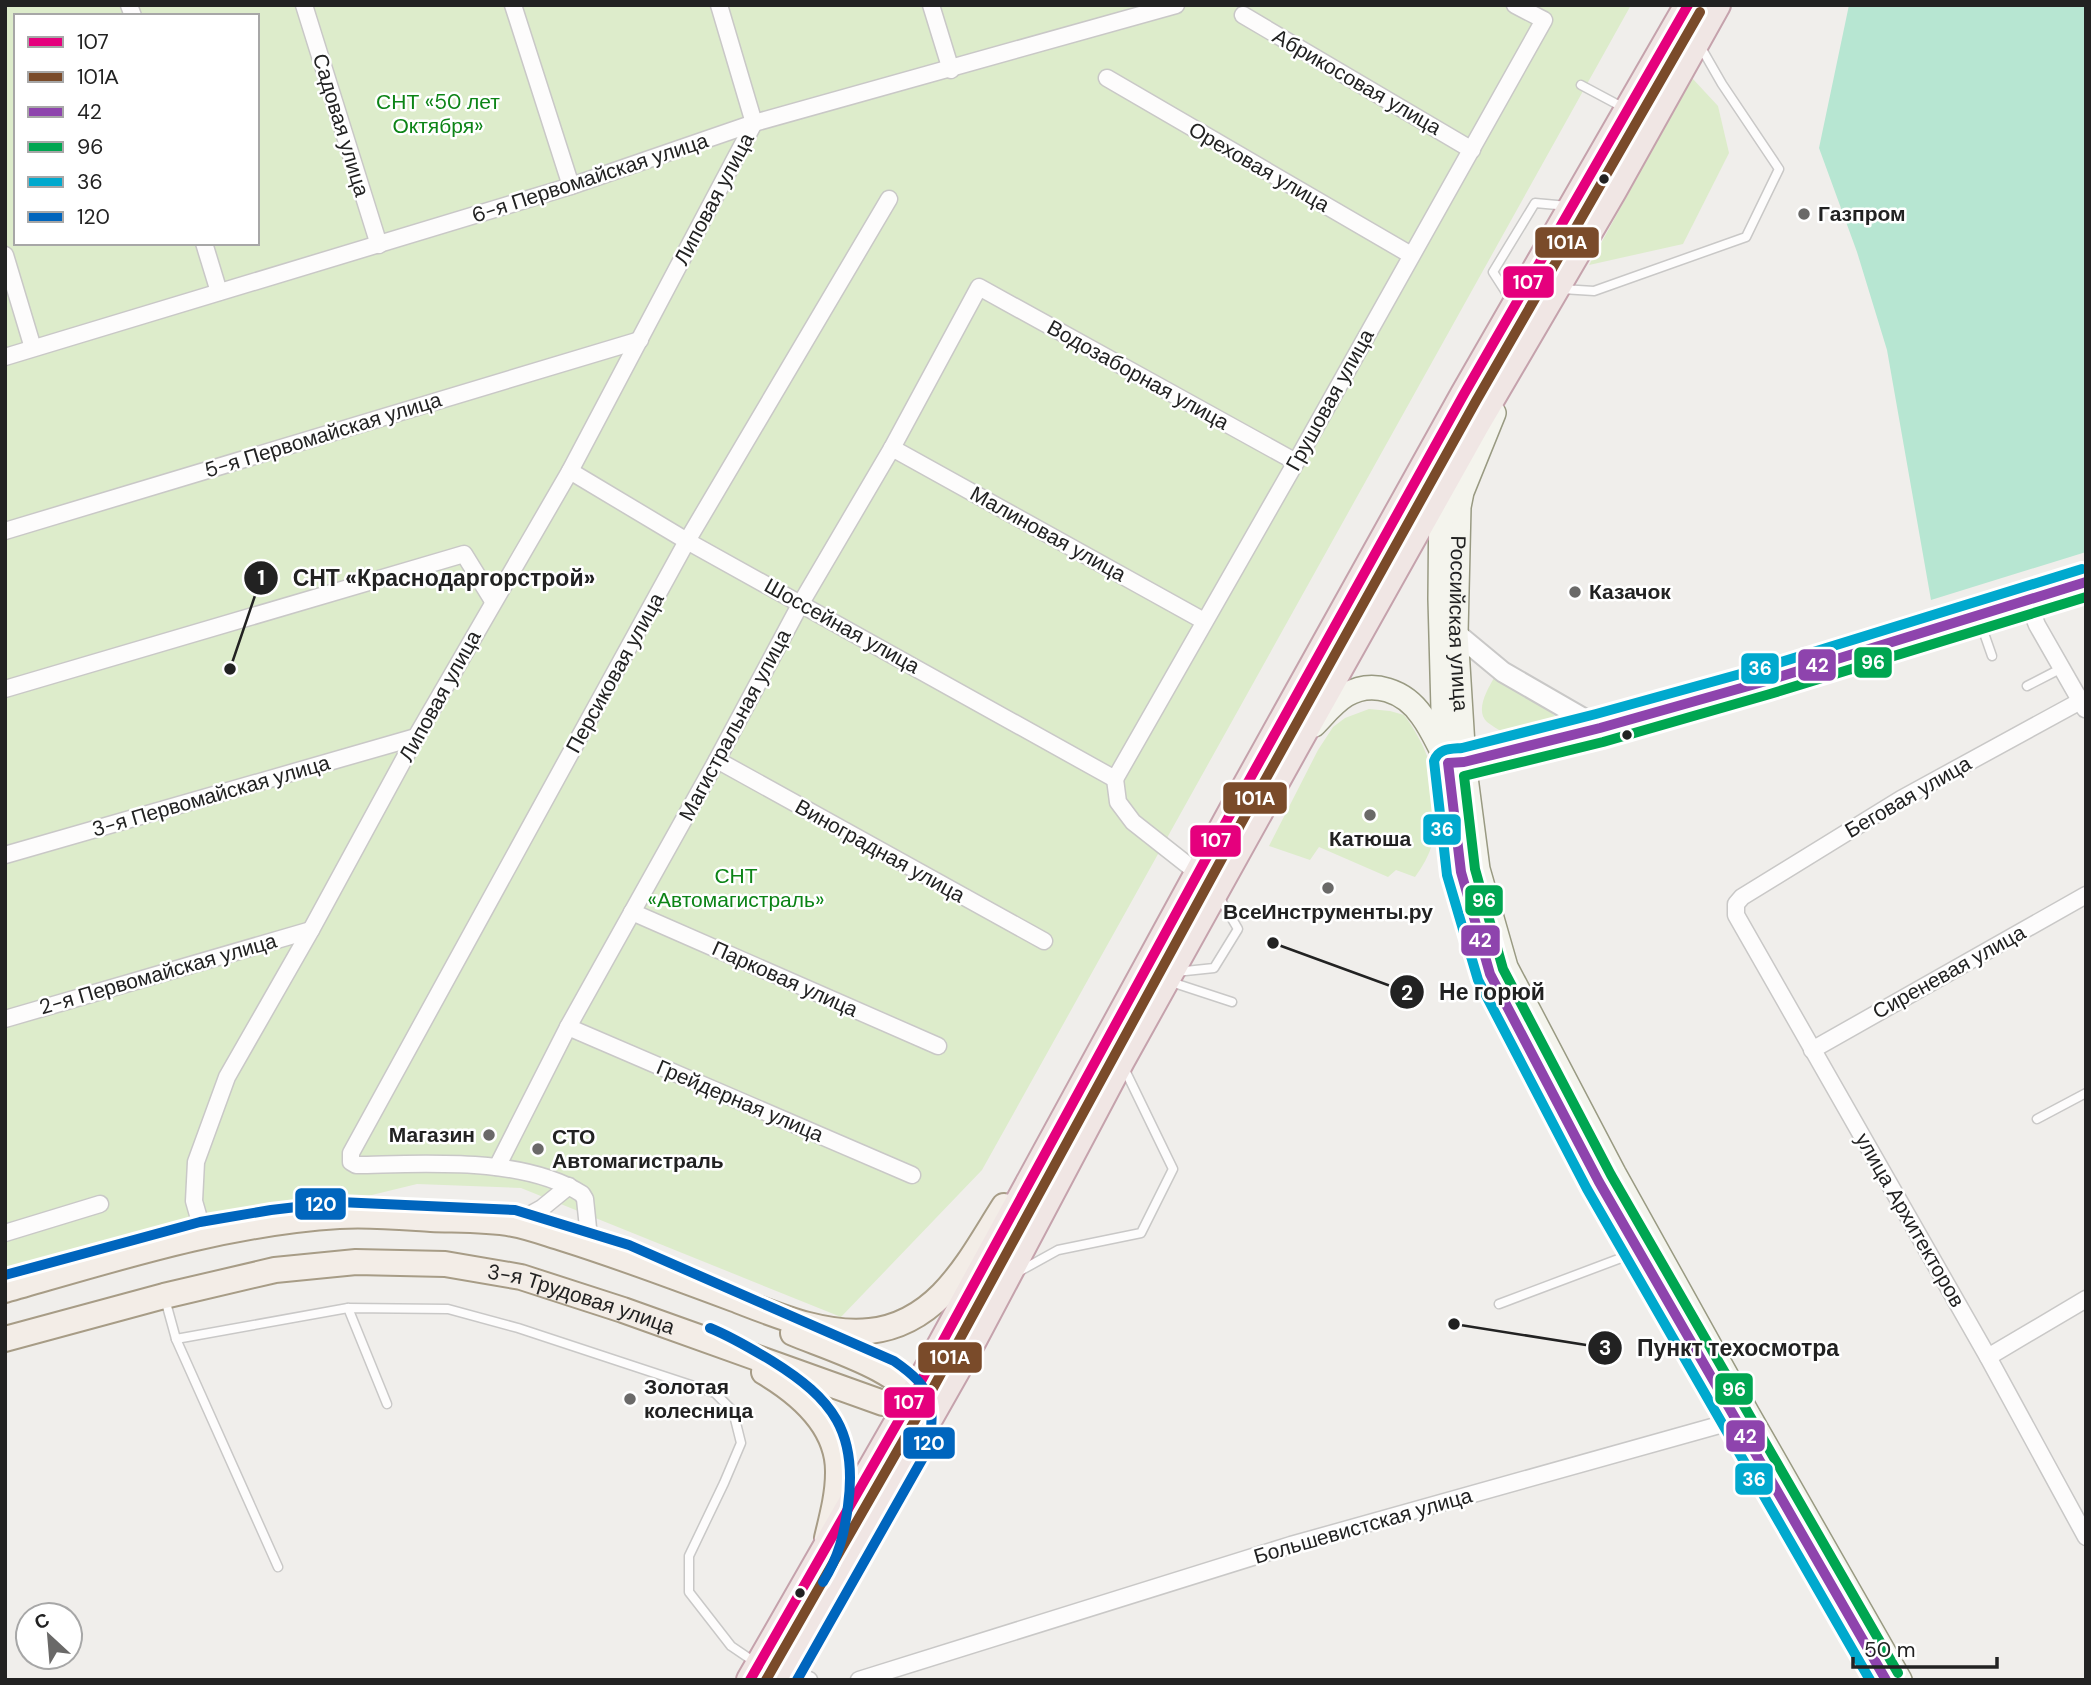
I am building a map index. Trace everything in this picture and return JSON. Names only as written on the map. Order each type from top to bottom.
[{"type":"highway","points":[[792,1678],[1005,1279],[1108,1063],[1168,977],[1207,882],[1232,811],[1514,304],[1689,5]]},
{"type":"highway","points":[[755,1673],[914,1394],[1108,1063],[1207,882],[1296,746],[1717,5]]},
{"type":"main road","name":"Российская улица","points":[[1517,355],[1476,455],[1459,507],[1456,762],[1461,872],[1490,974],[1599,1182],[1646,1247],[1743,1417],[1900,1680]]},
{"type":"main road","name":"Российская улица","points":[[1456,762],[1443,710],[1440,489],[1464,394]]},
{"type":"main road","points":[[1296,746],[1333,705],[1347,695],[1364,688],[1381,688],[1397,693],[1413,704],[1456,762]]},
{"type":"main road","points":[[5,1290],[204,1236],[274,1224],[340,1216],[513,1224],[623,1258],[762,1310],[822,1328],[871,1331],[914,1317],[945,1294],[1108,1063]]},
{"type":"main road","points":[[623,1258],[872,1366],[900,1382],[914,1394],[917,1409],[915,1445]]},
{"type":"main road","name":"3-я Трудовая улица","points":[[5,1339],[164,1296],[275,1270],[356,1262],[445,1264],[521,1277],[623,1310],[883,1403],[892,1403],[914,1394],[957,1367]]},
{"type":"main road","points":[[715,1344],[783,1383],[814,1410],[828,1431],[835,1448],[838,1470],[837,1494],[825,1551]]},
{"type":"main road","name":"Российская улица","points":[[1743,1417],[1886,1680]]},
{"type":"street","name":"Садовая улица","points":[[304,5],[379,245]]},
{"type":"street","points":[[513,5],[570,187]]},
{"type":"street","points":[[719,5],[754,123]]},
{"type":"street","points":[[931,5],[951,69]]},
{"type":"street","name":"6-я Первомайская улица","points":[[5,357],[570,187],[754,123],[951,69],[1143,10],[1176,5]]},
{"type":"street","name":"Грушовая улица","points":[[1115,779],[1544,20],[1515,5]]},
{"type":"street","name":"Абрикосовая улица","points":[[1243,15],[1472,150]]},
{"type":"street","name":"Ореховая улица","points":[[1107,78],[1411,255]]},
{"type":"street","name":"Липовая улица","points":[[204,1236],[194,1201],[195,1162],[227,1077],[416,737],[570,471],[754,123]]},
{"type":"street","name":"Персиковая улица","points":[[497,1167],[356,1165],[351,1162],[351,1153],[687,541],[889,199]]},
{"type":"street","points":[[205,245],[219,292]]},
{"type":"street","points":[[5,255],[33,348]]},
{"type":"street","name":"Водозаборная улица","points":[[979,287],[1296,462]]},
{"type":"street","name":"Магистральная улица","points":[[497,1167],[568,1027],[801,603],[892,448],[979,287]]},
{"type":"street","name":"5-я Первомайская улица","points":[[5,531],[640,340]]},
{"type":"street","name":"Малиновая улица","points":[[892,448],[1204,621]]},
{"type":"street","name":"Шоссейная улица","points":[[570,471],[687,541],[1115,779]]},
{"type":"street","points":[[5,689],[464,554],[493,601]]},
{"type":"street","points":[[1456,762],[1600,728],[1766,681],[2086,582]]},
{"type":"street","points":[[2027,600],[2037,625],[2084,703]]},
{"type":"street","points":[[1456,633],[1503,672],[1600,728]]},
{"type":"street","name":"Беговая улица","points":[[1736,904],[1742,897],[1900,799],[2084,703]]},
{"type":"street","name":"3-я Первомайская улица","points":[[5,855],[416,737]]},
{"type":"street","name":"Виноградная улица","points":[[716,760],[1044,942]]},
{"type":"street","points":[[1115,779],[1118,802],[1133,822],[1207,882]]},
{"type":"street","name":"Сиреневая улица","points":[[1812,1050],[2086,895]]},
{"type":"street","name":"улица Архитекторов","points":[[1736,904],[1736,915],[1988,1357],[2086,1537]]},
{"type":"street","name":"Парковая улица","points":[[632,912],[938,1046]]},
{"type":"street","name":"2-я Первомайская улица","points":[[5,1018],[311,930]]},
{"type":"street","name":"Грейдерная улица","points":[[568,1027],[912,1175]]},
{"type":"street","points":[[497,1167],[548,1177],[582,1194],[590,1247]]},
{"type":"street","points":[[513,1224],[542,1208],[569,1186]]},
{"type":"street","points":[[5,1233],[100,1204]]},
{"type":"street","points":[[1988,1357],[2086,1299]]},
{"type":"street","name":"Большевистская улица","points":[[859,1680],[1291,1545],[1743,1417]]},
{"type":"lane","points":[[1555,289],[1594,291],[1745,237],[1779,169],[1721,84],[1697,41]]},
{"type":"lane","points":[[1581,85],[1628,110]]},
{"type":"lane","points":[[1978,616],[1992,656]]},
{"type":"lane","points":[[2027,685],[2062,668]]},
{"type":"lane","points":[[1168,977],[1214,968],[1238,929],[1207,882]]},
{"type":"lane","points":[[1168,977],[1232,1002]]},
{"type":"lane","points":[[1005,1279],[1058,1250],[1141,1234],[1173,1169],[1108,1063]]},
{"type":"lane","points":[[2038,1119],[2086,1093]]},
{"type":"lane","points":[[1499,1304],[1646,1247]]},
{"type":"lane","points":[[164,1296],[176,1339],[278,1567]]},
{"type":"lane","points":[[176,1339],[348,1308],[448,1309],[518,1328],[715,1393],[733,1411],[741,1443],[689,1556],[688,1592],[755,1673]]},
{"type":"lane","points":[[348,1308],[387,1404]]},
{"type":"green space","name":"СНТ «Автомагистраль»","points":[[5,5],[1631,5],[982,1170],[841,1317],[521,1188],[417,1184],[204,1236],[5,1291]]},
{"type":"green space","points":[[1849,5],[2086,5],[2086,552],[1931,600],[1887,350],[1857,252],[1819,148]]},
{"type":"green space","points":[[1692,78],[1718,106],[1729,153],[1683,244],[1589,265]]},
{"type":"green space","points":[[1494,678],[1540,703],[1561,721],[1502,732],[1487,722],[1482,712],[1483,700]]},
{"type":"green space","points":[[1369,709],[1404,715],[1426,753],[1433,774],[1437,795],[1434,837],[1427,858],[1415,877],[1396,870],[1388,877],[1319,847],[1310,860],[1269,846],[1318,750],[1333,727],[1345,718]]},
{"type":"transit line","name":"107","points":[[750,1680],[914,1394],[1232,811],[1464,394],[1688,5]]},
{"type":"transit line","name":"101А","points":[[766,1680],[926,1401],[1244,818],[1476,401],[1700,12]]},
{"type":"transit line","name":"36","points":[[1870,1680],[1587,1189],[1478,980],[1447,875],[1434,761],[1445,750],[1596,714],[1762,668],[2082,569]]},
{"type":"transit line","name":"42","points":[[1886,1680],[1599,1182],[1490,974],[1461,872],[1448,763],[1464,762],[1600,728],[1766,681],[2086,582]]},
{"type":"transit line","name":"96","points":[[1898,1673],[1611,1175],[1503,969],[1475,869],[1464,776],[1603,742],[1770,694],[2086,597]]},
{"type":"transit line","name":"120","points":[[5,1275],[200,1222],[271,1210],[339,1202],[515,1210],[629,1245],[894,1361],[917,1380],[929,1398],[932,1420],[928,1449],[797,1680]]},
{"type":"transit line","name":"120","points":[[710,1328],[793,1375],[811,1389],[837,1420],[849,1457],[848,1506],[840,1545],[823,1582]]},
{"type":"place","name":"Газпром","points":[[1804,214]]},
{"type":"place","name":"Казачок","points":[[1575,592]]},
{"type":"place","name":"СНТ «Краснодаргорстрой»","points":[[230,669]]},
{"type":"place","name":"Катюша","points":[[1370,815]]},
{"type":"place","name":"ВсеИнструменты.ру","points":[[1328,888]]},
{"type":"place","name":"Не горюй","points":[[1273,943]]},
{"type":"place","name":"Магазин","points":[[489,1135]]},
{"type":"place","name":"СТО Автомагистраль","points":[[538,1149]]},
{"type":"place","name":"Пункт техосмотра","points":[[1454,1324]]},
{"type":"place","name":"Золотая колесница","points":[[630,1399]]},
{"type":"park label","name":"СНТ «50 лет Октября»","points":[[438,114]]}]
